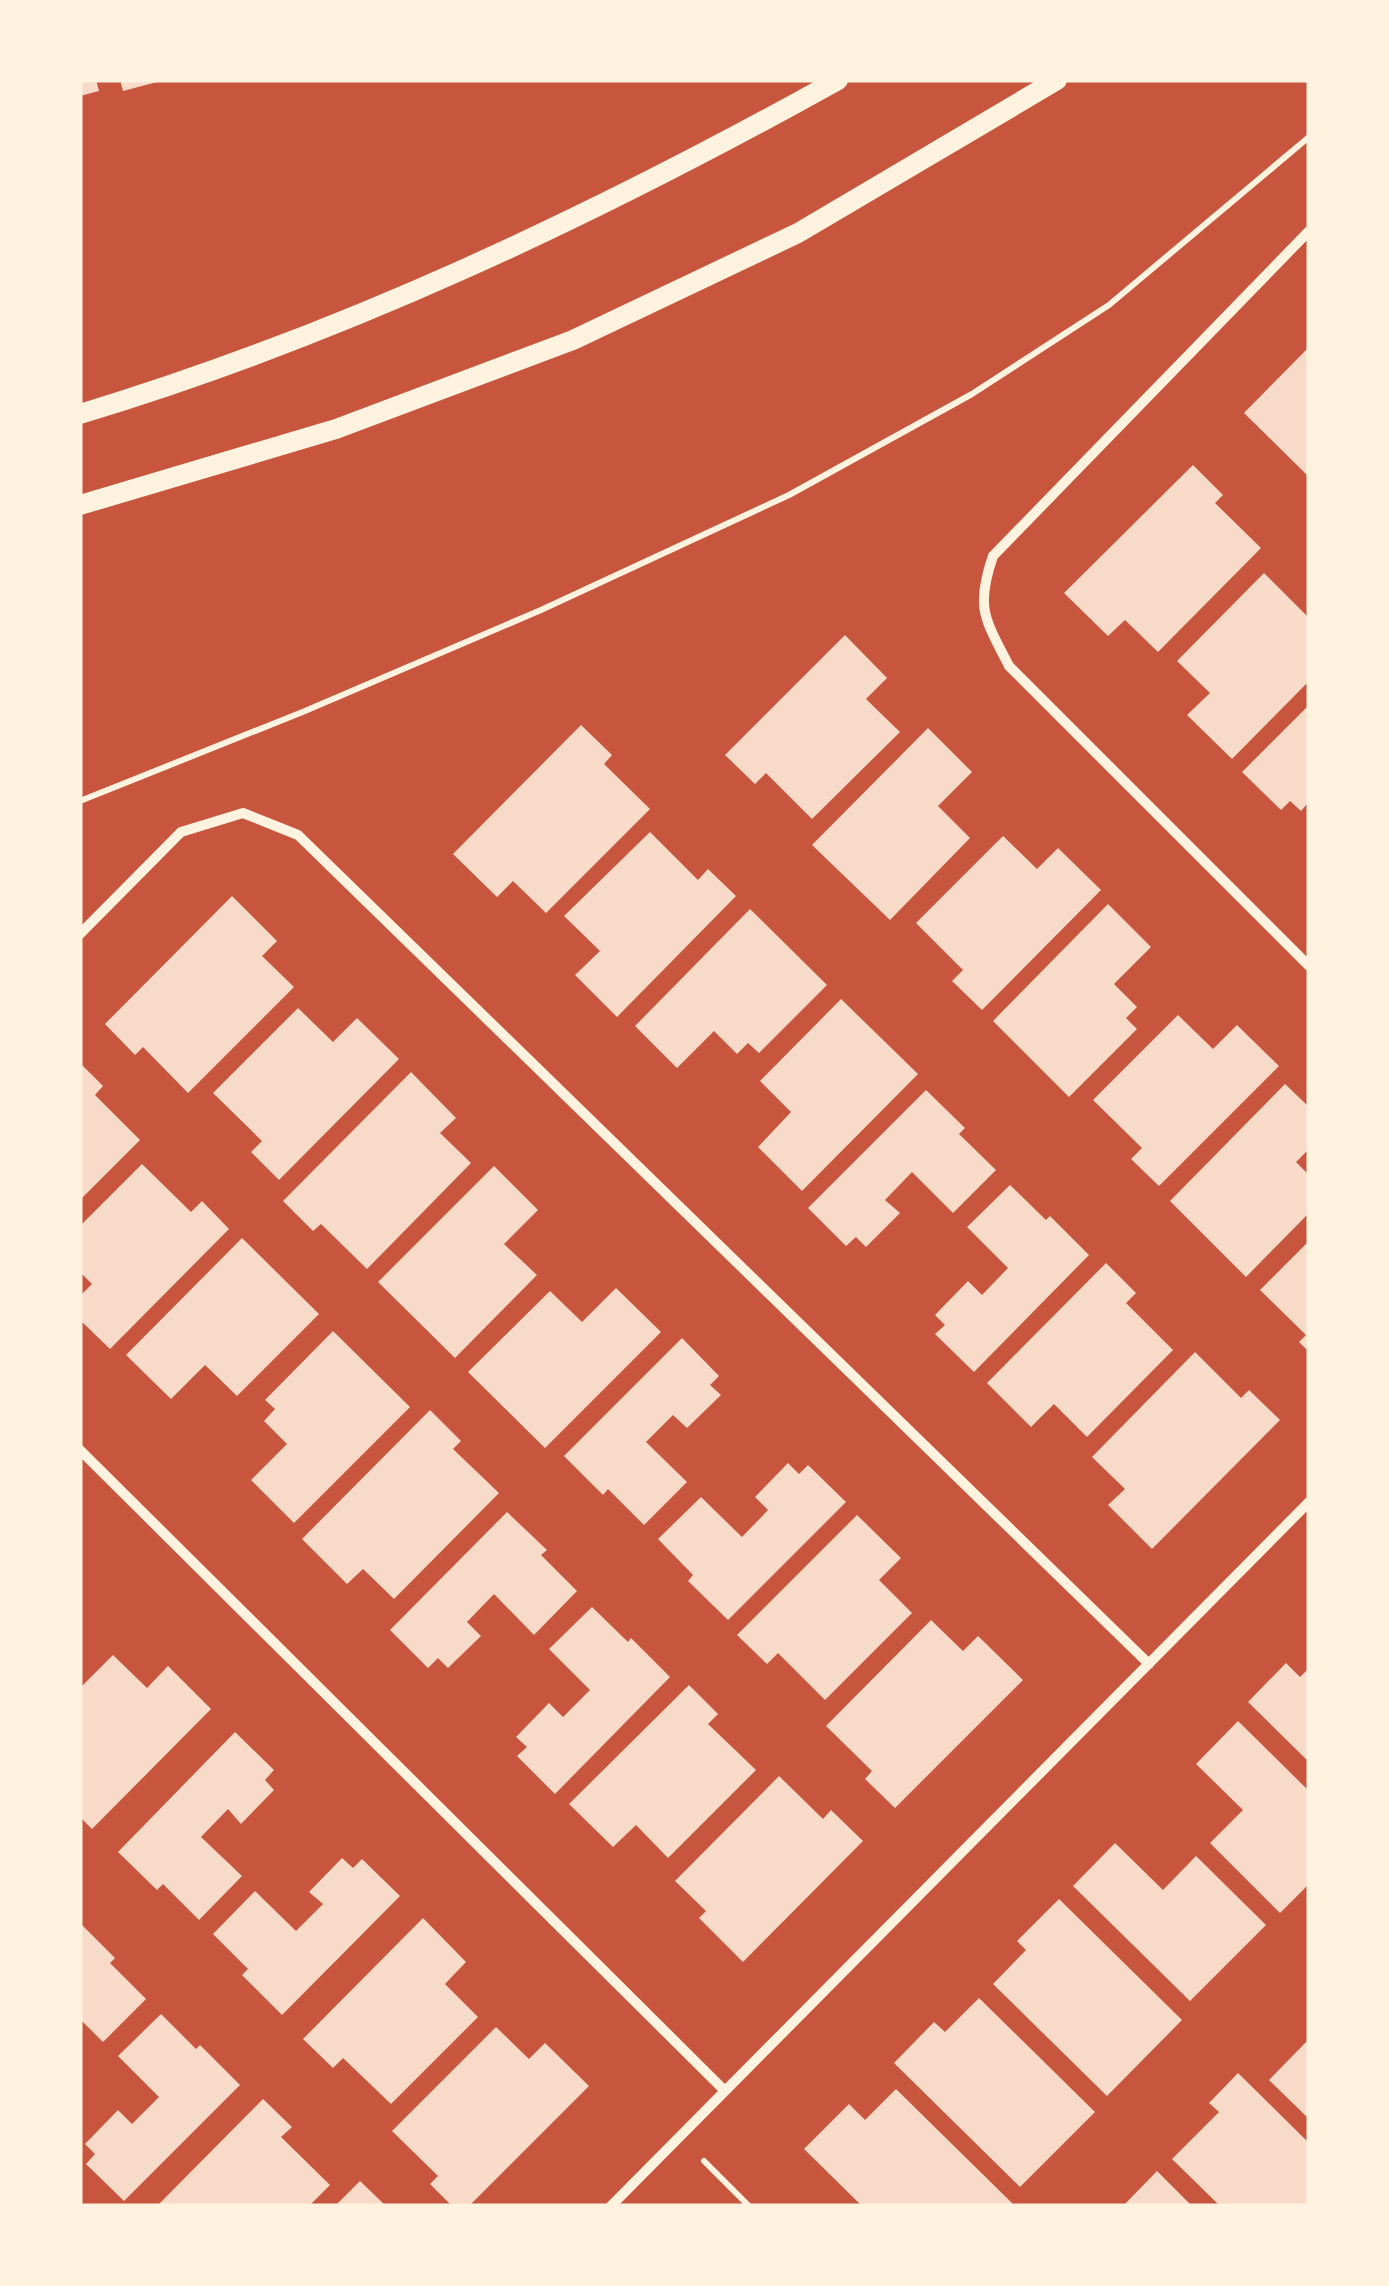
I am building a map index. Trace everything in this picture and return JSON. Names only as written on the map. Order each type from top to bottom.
[{"type":"main road","points":[[80,414],[332,325],[538,236],[838,80]]},
{"type":"main road","points":[[80,505],[336,429],[573,340],[798,232],[1057,80]]},
{"type":"street","points":[[1309,230],[993,556],[982,587],[986,620],[1008,666],[1309,966]]},
{"type":"street","points":[[80,934],[181,832],[243,813],[298,835],[1148,1664]]},
{"type":"street","points":[[80,1450],[724,2091]]},
{"type":"street","points":[[611,2206],[1309,1502]]},
{"type":"path","points":[[80,801],[541,610],[788,495],[972,394],[1109,305],[1309,137]]},
{"type":"path","points":[[702,2160],[749,2206]]},
{"type":"building","points":[[80,80],[96,80],[99,91],[80,96]]},
{"type":"building","points":[[120,80],[160,80],[161,81],[123,91]]},
{"type":"building","points":[[1309,347],[1309,477],[1244,413]]},
{"type":"building","points":[[1193,465],[1223,495],[1215,503],[1261,548],[1158,652],[1125,620],[1108,636],[1064,593]]},
{"type":"building","points":[[1264,573],[1309,618],[1309,681],[1232,759],[1187,715],[1210,693],[1177,661]]},
{"type":"building","points":[[845,635],[887,678],[866,699],[900,732],[812,819],[766,773],[755,784],[725,755]]},
{"type":"building","points":[[1309,705],[1309,802],[1301,811],[1290,801],[1281,810],[1242,772]]},
{"type":"building","points":[[581,725],[612,755],[604,764],[650,809],[546,913],[513,881],[497,897],[453,854]]},
{"type":"building","points":[[928,728],[972,772],[938,806],[970,838],[890,920],[812,845]]},
{"type":"building","points":[[650,832],[698,880],[708,869],[736,896],[617,1017],[575,975],[600,951],[564,916]]},
{"type":"building","points":[[1003,836],[1037,869],[1058,848],[1101,890],[982,1010],[952,981],[963,970],[916,923]]},
{"type":"building","points":[[232,896],[277,941],[262,956],[294,987],[188,1093],[143,1047],[135,1055],[105,1024]]},
{"type":"building","points":[[1108,904],[1151,947],[1114,984],[1137,1007],[1126,1018],[1137,1029],[1069,1097],[993,1021]]},
{"type":"building","points":[[750,909],[827,985],[759,1053],[748,1043],[737,1054],[714,1031],[677,1068],[635,1026]]},
{"type":"building","points":[[841,999],[918,1074],[802,1191],[758,1147],[791,1112],[760,1081]]},
{"type":"building","points":[[298,1008],[333,1042],[357,1018],[399,1059],[279,1180],[251,1152],[262,1141],[213,1093]]},
{"type":"building","points":[[1178,1015],[1213,1049],[1237,1025],[1279,1066],[1159,1186],[1131,1159],[1142,1148],[1093,1100]]},
{"type":"building","points":[[80,1063],[103,1086],[95,1095],[140,1140],[80,1200]]},
{"type":"building","points":[[411,1072],[456,1118],[440,1133],[471,1163],[367,1269],[321,1224],[313,1231],[283,1201]]},
{"type":"building","points":[[1285,1084],[1309,1107],[1309,1149],[1296,1162],[1309,1175],[1309,1213],[1246,1277],[1170,1201]]},
{"type":"building","points":[[926,1090],[965,1128],[959,1134],[996,1170],[953,1213],[912,1172],[885,1200],[900,1213],[866,1247],[856,1237],[846,1246],[808,1208]]},
{"type":"building","points":[[142,1164],[191,1212],[202,1201],[229,1229],[110,1349],[80,1320],[80,1296],[92,1284],[80,1272],[80,1226]]},
{"type":"building","points":[[494,1166],[538,1210],[504,1244],[537,1275],[455,1358],[378,1282]]},
{"type":"building","points":[[1010,1185],[1046,1220],[1050,1216],[1089,1255],[974,1372],[935,1334],[945,1325],[935,1315],[968,1281],[982,1295],[1008,1268],[967,1227]]},
{"type":"building","points":[[242,1238],[319,1314],[237,1396],[205,1365],[171,1399],[126,1355]]},
{"type":"building","points":[[1309,1241],[1309,1352],[1299,1342],[1306,1335],[1260,1290]]},
{"type":"building","points":[[1106,1263],[1136,1293],[1126,1303],[1173,1350],[1087,1437],[1054,1404],[1031,1427],[987,1383]]},
{"type":"building","points":[[616,1288],[661,1332],[545,1448],[468,1372],[550,1291],[582,1322]]},
{"type":"building","points":[[333,1331],[410,1407],[294,1523],[251,1480],[287,1444],[264,1421],[275,1409],[265,1400]]},
{"type":"building","points":[[682,1338],[719,1376],[710,1385],[721,1395],[687,1428],[673,1415],[646,1442],[687,1482],[644,1525],[608,1489],[603,1495],[564,1456]]},
{"type":"building","points":[[1195,1352],[1241,1398],[1249,1390],[1280,1420],[1152,1549],[1108,1505],[1125,1489],[1092,1457]]},
{"type":"building","points":[[430,1410],[461,1441],[453,1449],[499,1493],[394,1599],[363,1569],[347,1584],[302,1539]]},
{"type":"building","points":[[788,1463],[799,1474],[808,1465],[846,1502],[728,1620],[688,1581],[693,1575],[658,1539],[701,1497],[742,1537],[768,1510],[755,1497]]},
{"type":"building","points":[[507,1512],[547,1550],[541,1555],[577,1591],[534,1635],[494,1594],[467,1622],[481,1636],[448,1668],[438,1658],[428,1668],[390,1630]]},
{"type":"building","points":[[857,1515],[901,1558],[879,1580],[912,1613],[825,1700],[778,1653],[767,1664],[737,1635]]},
{"type":"building","points":[[592,1607],[670,1677],[555,1794],[517,1756],[527,1747],[516,1737],[549,1703],[563,1717],[590,1690],[549,1649]]},
{"type":"building","points":[[931,1620],[963,1651],[978,1636],[1023,1680],[895,1808],[865,1779],[872,1771],[826,1726]]},
{"type":"building","points":[[113,1655],[147,1688],[168,1666],[211,1709],[92,1829],[80,1817],[80,1688]]},
{"type":"building","points":[[1286,1663],[1300,1677],[1309,1668],[1309,1762],[1248,1702]]},
{"type":"building","points":[[689,1685],[718,1714],[708,1724],[756,1770],[668,1858],[636,1825],[613,1847],[569,1804]]},
{"type":"building","points":[[1238,1721],[1309,1791],[1309,1884],[1280,1913],[1210,1843],[1243,1810],[1196,1764]]},
{"type":"building","points":[[235,1732],[274,1770],[265,1780],[274,1790],[241,1824],[228,1809],[201,1837],[242,1876],[199,1920],[163,1884],[157,1890],[118,1852]]},
{"type":"building","points":[[779,1776],[823,1819],[831,1810],[863,1841],[743,1962],[699,1918],[706,1911],[675,1881]]},
{"type":"building","points":[[1115,1843],[1163,1890],[1196,1856],[1266,1925],[1190,2001],[1073,1886]]},
{"type":"building","points":[[342,1858],[353,1868],[362,1859],[400,1896],[282,2015],[242,1975],[248,1969],[213,1934],[255,1891],[296,1931],[323,1904],[309,1892]]},
{"type":"building","points":[[1059,1899],[1182,2020],[1107,2096],[993,1984],[1026,1950],[1017,1941]]},
{"type":"building","points":[[423,1918],[466,1962],[445,1984],[478,2017],[391,2104],[343,2058],[333,2068],[303,2039]]},
{"type":"building","points":[[80,1923],[115,1958],[110,1963],[146,1999],[103,2042],[80,2019]]},
{"type":"building","points":[[979,1998],[1095,2112],[1020,2187],[894,2063],[934,2022],[945,2032]]},
{"type":"building","points":[[161,2014],[196,2049],[200,2045],[240,2085],[124,2201],[86,2164],[95,2154],[85,2144],[118,2110],[132,2124],[159,2097],[118,2056]]},
{"type":"building","points":[[496,2027],[529,2059],[545,2043],[589,2086],[469,2206],[452,2206],[430,2184],[438,2176],[392,2131]]},
{"type":"building","points":[[1309,2039],[1309,2119],[1269,2080]]},
{"type":"building","points":[[1238,2073],[1309,2143],[1309,2206],[1220,2206],[1172,2159],[1219,2112],[1209,2103]]},
{"type":"building","points":[[896,2089],[1015,2206],[862,2206],[804,2149],[849,2104],[865,2120]]},
{"type":"building","points":[[263,2099],[292,2127],[281,2137],[330,2185],[309,2206],[157,2206]]},
{"type":"building","points":[[1157,2171],[1192,2206],[1123,2206]]},
{"type":"building","points":[[360,2181],[386,2206],[335,2206]]}]
